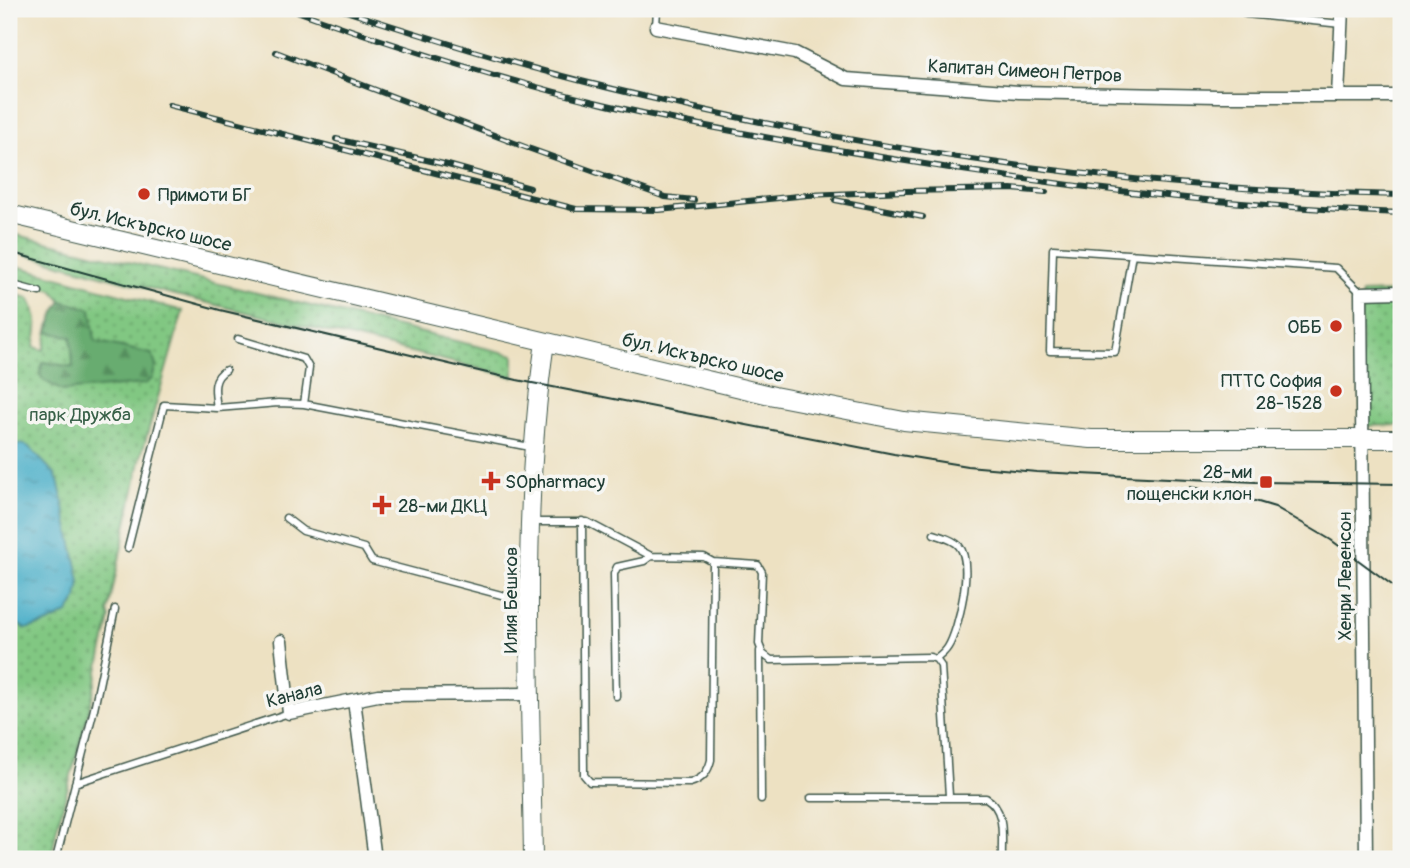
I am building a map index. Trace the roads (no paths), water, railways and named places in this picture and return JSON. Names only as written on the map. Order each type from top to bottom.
[{"type":"main road","name":"бул. Искърско шосе","points":[[9,214],[774,396],[904,421],[1091,439],[1401,439]]},
{"type":"main road","name":"Илия Бешков","points":[[533,859],[532,447],[545,341]]},
{"type":"street","points":[[1338,96],[1342,9]]},
{"type":"street","name":"Капитан Симеон Петров","points":[[656,27],[795,53],[846,79],[1019,92],[1401,96]]},
{"type":"street","points":[[1361,293],[1401,292]]},
{"type":"street","name":"Хенри Левенсон","points":[[1361,293],[1366,859]]},
{"type":"street","points":[[281,640],[289,713]]},
{"type":"street","name":"Канала","points":[[289,713],[378,695],[531,694]]},
{"type":"street","points":[[354,700],[375,859]]},
{"type":"lane","points":[[656,27],[657,9]]},
{"type":"lane","points":[[1246,9],[1246,14],[1340,24]]},
{"type":"lane","points":[[1132,254],[1115,352],[1049,351],[1053,249],[1132,254],[1336,268],[1361,293]]},
{"type":"lane","points":[[9,284],[39,292]]},
{"type":"lane","points":[[238,339],[304,359],[309,368],[304,404]]},
{"type":"lane","points":[[217,408],[215,383],[219,374],[226,370]]},
{"type":"lane","points":[[128,548],[164,405],[217,408],[278,403],[304,404],[532,447]]},
{"type":"lane","points":[[286,518],[303,531],[363,548],[372,561],[531,602]]},
{"type":"lane","points":[[531,522],[582,521],[593,524],[651,556],[754,563],[761,569],[761,799]]},
{"type":"lane","points":[[582,521],[584,775],[590,782],[690,783],[698,780],[708,769],[711,760],[713,562]]},
{"type":"lane","points":[[934,534],[958,545],[964,555],[965,578],[957,622],[948,648],[936,659]]},
{"type":"lane","points":[[616,696],[614,574],[617,568],[644,561],[651,556]]},
{"type":"lane","points":[[56,859],[115,609]]},
{"type":"lane","points":[[760,649],[771,660],[936,659],[941,666],[949,796]]},
{"type":"lane","name":"Канала","points":[[75,783],[289,713]]},
{"type":"lane","points":[[811,798],[986,798],[998,808],[1001,816],[1002,859]]},
{"type":"water","points":[[22,444],[28,446],[55,474],[80,581],[77,599],[68,613],[48,623],[26,629],[9,619],[9,449]]},
{"type":"tram line","points":[[9,252],[220,310],[517,380],[894,454],[967,466],[1037,472],[1256,482],[1401,484]]},
{"type":"tram line","points":[[1190,487],[1235,495],[1275,507],[1331,540],[1392,585],[1401,596]]},
{"type":"railway","points":[[291,9],[408,49],[527,84],[675,120],[812,146],[1075,186],[1205,200],[1401,213]]},
{"type":"railway","points":[[339,9],[504,60],[605,87],[703,110],[901,148],[1100,176],[1301,192],[1401,195]]},
{"type":"railway","points":[[276,52],[665,197],[694,200]]},
{"type":"railway","points":[[169,105],[576,209],[659,210],[808,195],[906,191],[1011,189],[1046,192]]},
{"type":"railway","points":[[336,139],[448,165],[530,188]]},
{"type":"railway","points":[[835,200],[923,217]]},
{"type":"place","name":"Примоти БГ","points":[[144,194]]},
{"type":"place","name":"ОББ","points":[[1336,326]]},
{"type":"place","name":"ПТТС София 28-1528","points":[[1336,391]]},
{"type":"place","name":"SOpharmacy","points":[[491,481]]},
{"type":"place","name":"28-ми пощенски клон","points":[[1266,482]]},
{"type":"place","name":"28-ми ДКЦ","points":[[382,505]]},
{"type":"park label","name":"парк Дружба","points":[[80,414]]}]
